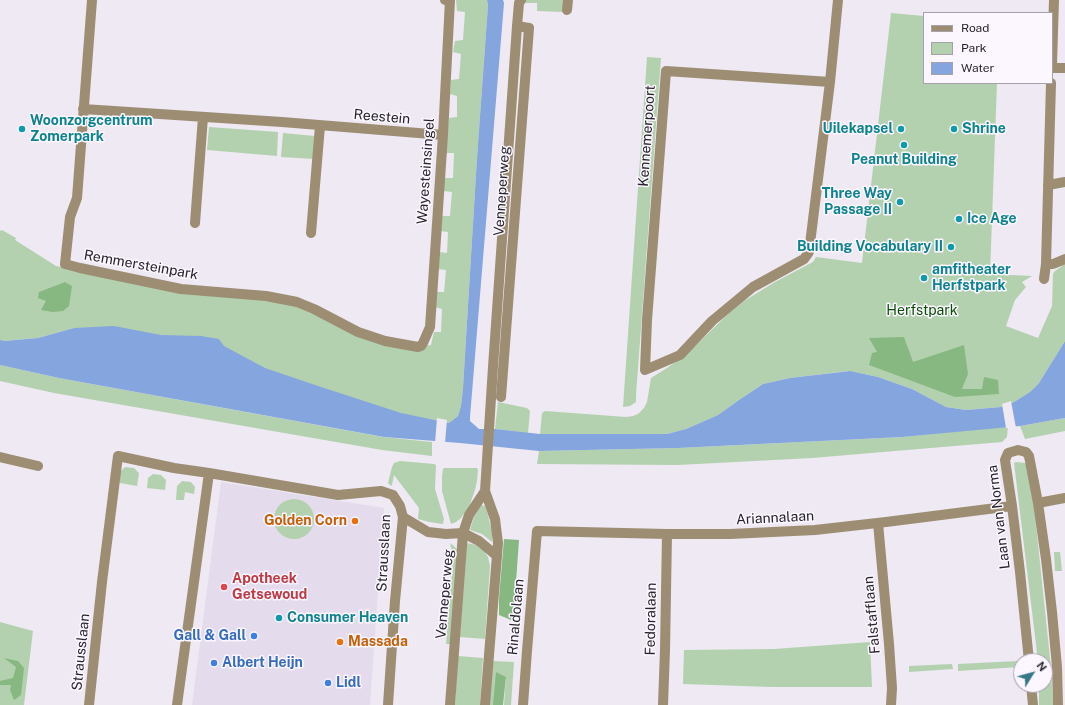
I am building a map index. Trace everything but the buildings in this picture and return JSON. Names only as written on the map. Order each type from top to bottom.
[{"type":"street","name":"Remmersteinpark","points":[[92,0],[77,198],[70,217],[65,264],[181,289],[266,296],[298,302],[358,332],[385,341],[412,346],[421,346]]},
{"type":"street","name":"Wayesteinsingel","points":[[421,346],[430,327],[443,135],[450,0],[445,0]]},
{"type":"street","points":[[830,82],[838,0]]},
{"type":"street","points":[[1053,32],[1054,0]]},
{"type":"street","name":"Venneperweg","points":[[485,705],[498,543],[495,518],[485,491],[517,26],[520,1]]},
{"type":"street","name":"Venneperweg","points":[[501,397],[529,28],[517,26]]},
{"type":"street","points":[[1053,68],[1065,68]]},
{"type":"street","name":"Kennemerpoort","points":[[666,71],[830,82],[809,252],[804,259],[753,287],[712,321],[680,354],[645,370],[647,320],[666,71]]},
{"type":"street","points":[[1044,279],[1046,264],[1051,84]]},
{"type":"street","name":"Reestein","points":[[83,109],[443,135]]},
{"type":"street","points":[[195,223],[203,117]]},
{"type":"street","points":[[311,233],[320,126]]},
{"type":"street","points":[[1048,185],[1065,182]]},
{"type":"street","points":[[1046,264],[1053,264],[1065,259]]},
{"type":"street","points":[[493,367],[504,366]]},
{"type":"street","name":"Laan van Norma","points":[[1028,653],[1012,506],[1005,460],[1008,453],[1018,450],[1026,452],[1029,456],[1038,503],[1052,612],[1057,667],[1058,705]]},
{"type":"street","name":"Strausslaan","points":[[89,705],[102,582],[118,456],[174,468],[338,495],[381,491],[393,495],[400,506],[403,517],[388,705]]},
{"type":"street","points":[[0,457],[38,466]]},
{"type":"street","points":[[177,705],[209,473]]},
{"type":"street","name":"Venneperweg","points":[[450,705],[464,533],[469,515],[485,491]]},
{"type":"street","points":[[1038,503],[1065,498]]},
{"type":"street","name":"Ariannalaan","points":[[537,532],[730,534],[815,530],[1012,506]]},
{"type":"street","points":[[403,517],[428,532],[446,534],[464,533],[479,541],[497,556]]},
{"type":"street","name":"Falstafflaan","points":[[878,523],[889,644],[892,688],[891,705]]},
{"type":"street","name":"Rinaldolaan","points":[[523,705],[537,532]]},
{"type":"street","name":"Fedoralaan","points":[[663,705],[666,534]]},
{"type":"street","points":[[1031,693],[1032,705]]},
{"type":"shaded area","points":[[221,482],[384,508],[370,705],[192,705]]},
{"type":"green space","points":[[456,0],[487,0],[488,5],[463,388],[458,416],[449,423],[436,420],[401,419],[227,355],[219,349],[221,342],[219,339],[192,344],[74,328],[38,338],[5,341],[0,340],[0,230],[2,230],[56,266],[303,307],[354,334],[425,346],[431,345],[434,332],[441,332],[442,309],[435,307],[437,292],[444,292],[446,270],[437,269],[439,252],[447,253],[448,232],[440,231],[442,216],[450,216],[452,192],[443,191],[444,178],[453,178],[454,153],[445,153],[449,118],[457,117],[457,96],[450,94],[451,80],[459,79],[461,54],[453,52],[455,41],[463,40],[465,12],[457,11]]},
{"type":"green space","points":[[525,0],[564,0],[563,12],[537,11],[537,3],[525,3]]},
{"type":"green space","name":"Herfstpark","points":[[891,13],[923,16],[923,84],[997,84],[990,274],[1032,276],[1022,282],[1026,287],[1015,300],[1006,326],[1038,338],[1052,306],[1053,274],[1065,264],[1065,341],[1039,383],[1030,392],[1014,402],[1001,407],[966,410],[946,407],[912,389],[878,377],[849,371],[790,378],[763,384],[718,415],[686,429],[667,434],[540,434],[542,413],[545,411],[626,417],[638,414],[647,402],[651,378],[688,353],[728,314],[744,301],[775,282],[813,262],[816,257],[862,263]]},
{"type":"green space","points":[[647,57],[661,58],[636,402],[630,406],[623,407]]},
{"type":"green space","points":[[209,127],[278,132],[277,156],[207,150]]},
{"type":"green space","points":[[283,133],[315,136],[314,159],[281,157]]},
{"type":"green space","points":[[65,282],[72,286],[69,306],[63,311],[53,312],[41,310],[46,301],[38,298],[39,292]]},
{"type":"green space","points":[[904,337],[913,362],[964,345],[968,374],[962,389],[982,389],[984,377],[998,380],[999,394],[955,397],[869,365],[872,353],[877,352],[869,338]]},
{"type":"green space","points":[[0,365],[59,378],[383,437],[432,442],[432,456],[382,450],[54,393],[0,381]]},
{"type":"green space","points":[[498,402],[527,408],[530,411],[528,433],[495,429]]},
{"type":"green space","points":[[1065,418],[1065,431],[1025,439],[1020,426]]},
{"type":"green space","points":[[1008,426],[1007,437],[1002,442],[812,458],[678,465],[537,464],[539,451],[678,448],[902,437]]},
{"type":"green space","points":[[400,461],[436,465],[435,489],[444,519],[443,524],[418,519],[419,508],[394,475],[392,485],[391,486],[388,483],[394,463]]},
{"type":"green space","points":[[1014,463],[1025,463],[1030,467],[1049,653],[1037,653]]},
{"type":"green space","points":[[125,467],[134,468],[139,473],[137,486],[120,483],[120,472]]},
{"type":"green space","points":[[444,468],[477,468],[478,470],[475,490],[469,507],[461,518],[451,524],[442,491],[442,476]]},
{"type":"green space","points":[[153,474],[161,475],[166,480],[165,490],[147,488],[148,478]]},
{"type":"green space","points":[[182,481],[191,482],[195,487],[194,494],[185,492],[184,500],[176,500],[177,486]]},
{"type":"green space","points":[[294,499],[308,505],[314,519],[308,533],[294,539],[280,533],[274,519],[280,505]]},
{"type":"green space","points":[[481,505],[485,506],[488,515],[492,532],[492,542],[482,534],[470,530],[474,517]]},
{"type":"green space","points":[[504,539],[519,540],[514,610],[511,620],[499,615]]},
{"type":"green space","points":[[450,543],[457,550],[452,644],[446,644],[453,559]]},
{"type":"green space","points":[[467,543],[476,545],[484,551],[488,557],[490,566],[485,639],[460,637]]},
{"type":"green space","points":[[1054,552],[1060,552],[1062,571],[1055,571]]},
{"type":"green space","points":[[0,622],[33,631],[24,705],[0,705]]},
{"type":"green space","points":[[870,642],[872,687],[772,687],[683,684],[684,650],[774,649]]},
{"type":"green space","points":[[458,656],[483,658],[480,705],[455,705]]},
{"type":"green space","points":[[4,658],[18,661],[24,668],[21,695],[14,700],[10,690],[11,685],[0,685],[0,681],[13,678],[16,667]]},
{"type":"green space","points":[[493,661],[514,662],[511,705],[504,705],[506,677],[494,705],[489,705]]},
{"type":"green space","points":[[1013,661],[1013,667],[958,671],[958,664]]},
{"type":"green space","points":[[952,664],[953,669],[909,672],[909,666]]},
{"type":"green space","points":[[496,672],[506,677],[503,705],[493,705]]},
{"type":"green space","points":[[1039,693],[1052,693],[1053,705],[1039,705]]},
{"type":"water","points":[[487,0],[503,0],[504,3],[470,417],[470,421],[479,429],[495,429],[540,434],[667,434],[686,429],[718,415],[763,384],[790,378],[850,371],[878,377],[912,389],[946,407],[966,410],[1001,407],[1014,402],[1030,392],[1039,383],[1065,341],[1065,418],[1020,426],[902,437],[678,448],[539,451],[384,437],[59,378],[0,365],[0,340],[5,341],[38,338],[74,328],[114,326],[161,335],[201,336],[219,339],[224,346],[265,368],[401,413],[449,423],[458,416],[463,388],[488,5]]},
{"type":"pier","points":[[1011,401],[1016,428],[1006,428],[1002,404]]},
{"type":"pier","points":[[437,418],[447,420],[445,443],[435,443]]},
{"type":"place","name":"Woonzorgcentrum Zomerpark","points":[[22,129]]},
{"type":"place","name":"Uilekapsel","points":[[901,129]]},
{"type":"place","name":"Shrine","points":[[954,129]]},
{"type":"place","name":"Peanut Building","points":[[904,145]]},
{"type":"place","name":"Three Way Passage II","points":[[900,202]]},
{"type":"place","name":"Ice Age","points":[[959,219]]},
{"type":"place","name":"Building Vocabulary II","points":[[951,247]]},
{"type":"place","name":"amfitheater Herfstpark","points":[[924,278]]},
{"type":"place","name":"Golden Corn","points":[[355,521]]},
{"type":"place","name":"Apotheek Getsewoud","points":[[224,587]]},
{"type":"place","name":"Consumer Heaven","points":[[279,618]]},
{"type":"place","name":"Gall & Gall","points":[[254,636]]},
{"type":"place","name":"Massada","points":[[340,642]]},
{"type":"place","name":"Albert Heijn","points":[[214,663]]},
{"type":"place","name":"Lidl","points":[[328,683]]}]
